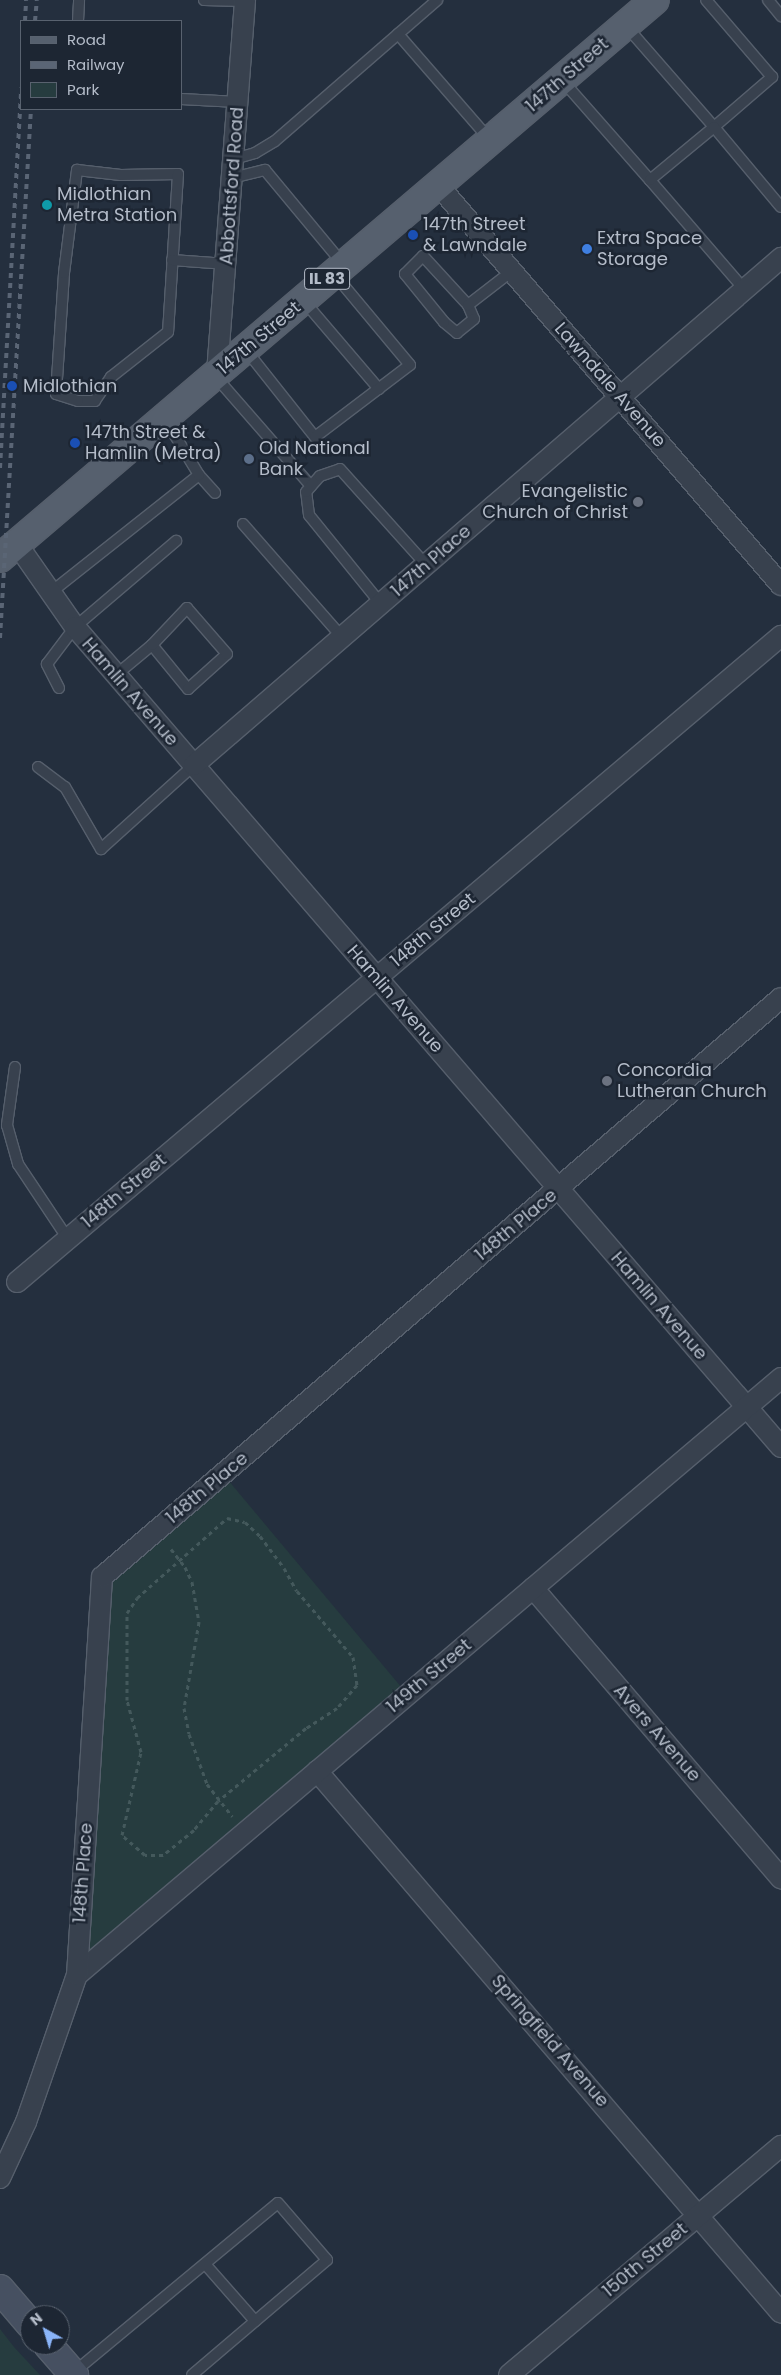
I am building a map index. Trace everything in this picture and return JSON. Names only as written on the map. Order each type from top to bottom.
[{"type":"main road","name":"147th Street","points":[[8,551],[562,79],[640,9]]},
{"type":"main road","points":[[0,2289],[20,2312]]},
{"type":"main road","points":[[57,2355],[73,2374]]},
{"type":"street","name":"Abbottsford Road","points":[[216,374],[245,1]]},
{"type":"street","name":"Lawndale Avenue","points":[[438,185],[781,585]]},
{"type":"street","name":"147th Place","points":[[194,765],[781,258]]},
{"type":"street","name":"Hamlin Avenue","points":[[8,551],[50,592],[74,627],[781,1448]]},
{"type":"street","name":"148th Street","points":[[17,1282],[781,636]]},
{"type":"street","name":"148th Place","points":[[0,2178],[26,2122],[77,1975],[102,1577],[781,998]]},
{"type":"street","name":"149th Street","points":[[77,1975],[781,1378]]},
{"type":"street","name":"Avers Avenue","points":[[533,1588],[781,1878]]},
{"type":"street","name":"Springfield Avenue","points":[[317,1771],[781,2313]]},
{"type":"street","name":"150th Street","points":[[509,2375],[781,2146]]},
{"type":"lane","points":[[78,20],[79,0]]},
{"type":"lane","points":[[204,0],[245,1]]},
{"type":"lane","points":[[233,168],[275,141],[438,0]]},
{"type":"lane","points":[[650,180],[772,77],[706,0]]},
{"type":"lane","points":[[768,0],[781,16]]},
{"type":"lane","points":[[640,9],[714,127],[781,207]]},
{"type":"lane","points":[[398,34],[490,140]]},
{"type":"lane","points":[[562,79],[744,289]]},
{"type":"lane","points":[[182,99],[238,102]]},
{"type":"lane","points":[[233,168],[265,170],[410,365],[315,438],[245,349]]},
{"type":"lane","points":[[77,170],[121,175],[178,174],[172,260],[168,332],[111,377],[95,401],[78,401],[56,394],[64,273],[77,170]]},
{"type":"lane","points":[[424,256],[468,305],[474,319],[457,333],[444,322],[405,274],[424,256]]},
{"type":"lane","points":[[172,260],[226,264]]},
{"type":"lane","points":[[468,305],[512,271]]},
{"type":"lane","points":[[303,300],[379,389]]},
{"type":"lane","points":[[216,374],[311,486]]},
{"type":"lane","points":[[164,418],[199,475],[215,493]]},
{"type":"lane","points":[[381,604],[309,515],[306,492],[320,476],[340,469],[426,565]]},
{"type":"lane","points":[[50,592],[199,475]]},
{"type":"lane","points":[[243,524],[342,638]]},
{"type":"lane","points":[[59,688],[47,664],[74,627],[176,541]]},
{"type":"lane","points":[[116,675],[152,645],[187,608],[227,654],[188,689],[152,645]]},
{"type":"lane","points":[[38,767],[65,787],[101,849],[194,765]]},
{"type":"lane","points":[[15,1067],[7,1125],[18,1164],[68,1238]]},
{"type":"lane","points":[[73,2374],[278,2202],[327,2260],[192,2375]]},
{"type":"lane","points":[[205,2264],[255,2321]]},
{"type":"path","points":[[227,1518],[245,1522],[260,1536],[284,1568],[297,1592],[353,1657],[357,1685],[337,1708],[306,1728],[218,1801],[194,1830],[163,1855],[145,1855],[122,1835],[141,1752],[127,1700],[127,1613],[136,1598],[227,1518]]},
{"type":"path","points":[[171,1549],[180,1560],[192,1582],[199,1622],[184,1708],[197,1761],[218,1801],[232,1816]]},
{"type":"green space","points":[[223,1474],[407,1694],[77,1975],[102,1577]]},
{"type":"green space","points":[[0,2329],[20,2355],[40,2375],[0,2375]]},
{"type":"railway","points":[[25,20],[26,0]]},
{"type":"railway","points":[[35,20],[37,0]]},
{"type":"railway","points":[[0,468],[20,106]]},
{"type":"railway","points":[[0,638],[31,110]]},
{"type":"place","name":"Midlothian Metra Station","points":[[47,205]]},
{"type":"place","name":"147th Street & Lawndale","points":[[413,235]]},
{"type":"place","name":"Extra Space Storage","points":[[587,249]]},
{"type":"place","name":"Midlothian","points":[[12,386]]},
{"type":"place","name":"147th Street & Hamlin (Metra)","points":[[75,443]]},
{"type":"place","name":"Old National Bank","points":[[249,459]]},
{"type":"place","name":"Evangelistic Church of Christ","points":[[638,502]]},
{"type":"place","name":"Concordia Lutheran Church","points":[[607,1081]]}]
